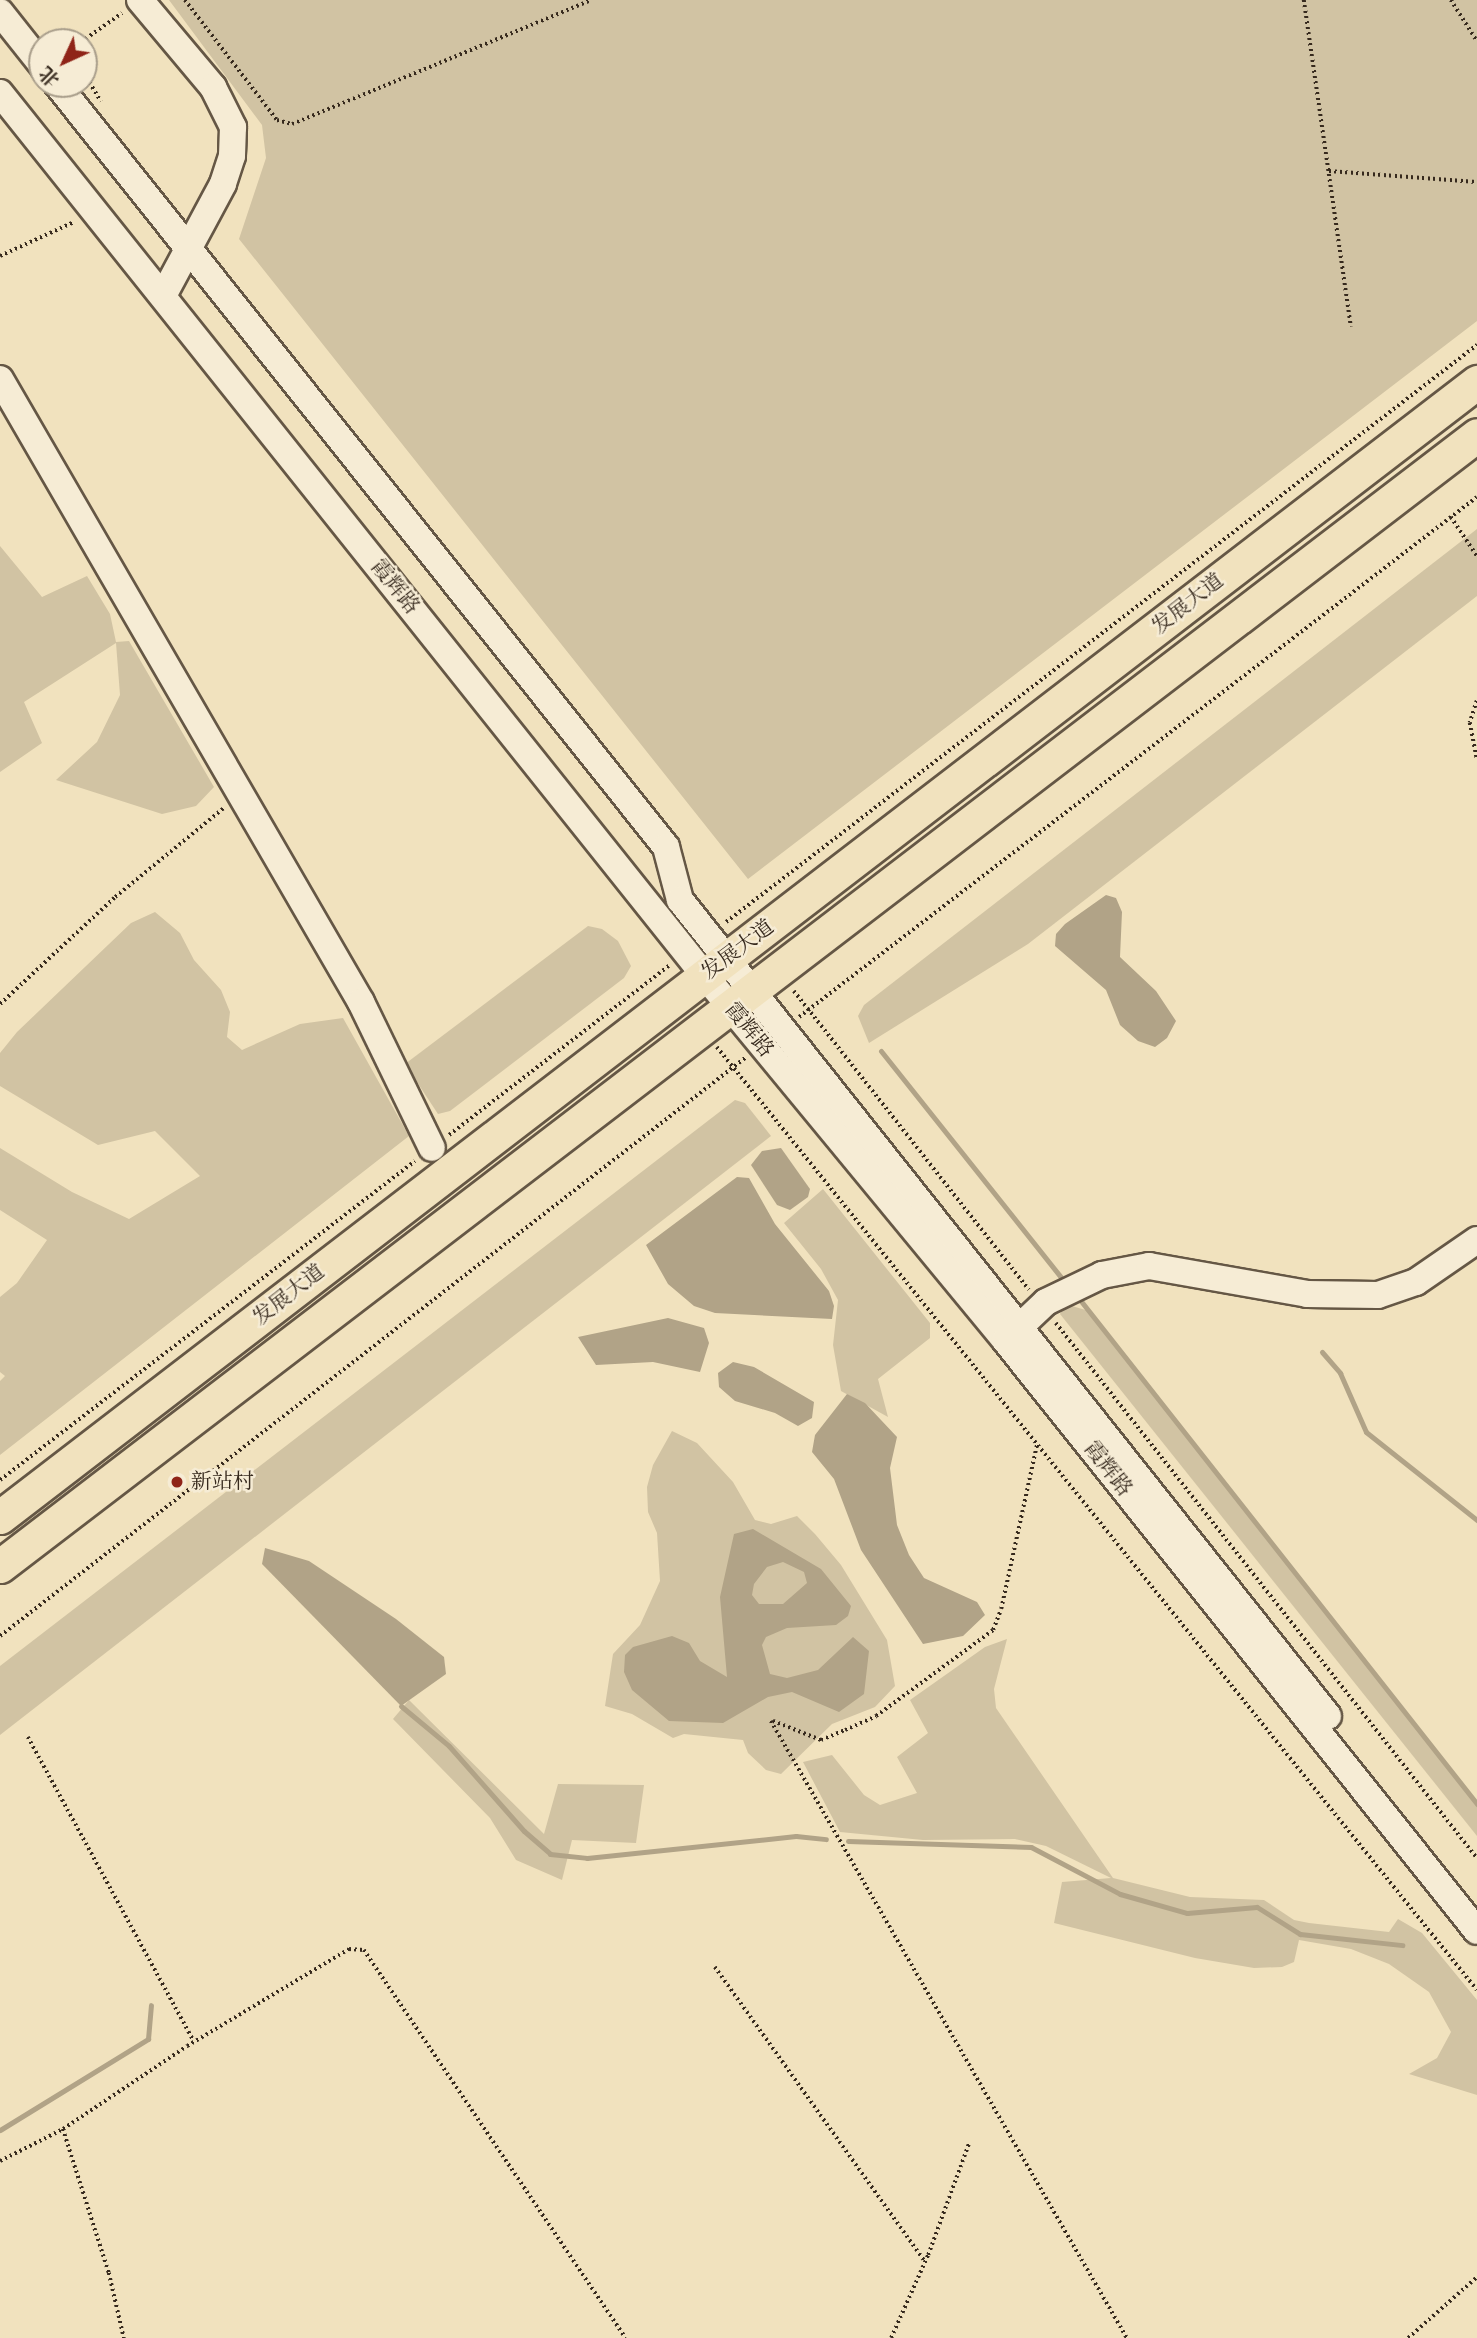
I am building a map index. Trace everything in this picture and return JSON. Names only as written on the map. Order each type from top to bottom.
[{"type":"main road","name":"发展大道","points":[[0,1517],[719,946],[1477,382]]},
{"type":"main road","name":"发展大道","points":[[0,1566],[1477,435]]},
{"type":"street","points":[[134,3],[213,87],[233,127],[232,156],[223,184],[163,296]]},
{"type":"street","points":[[0,12],[28,47]]},
{"type":"street","name":"霞辉路","points":[[0,93],[163,296],[719,946]]},
{"type":"street","name":"霞辉路","points":[[68,98],[666,847],[681,900],[752,988],[1012,1333],[1477,1931]]},
{"type":"street","points":[[0,379],[361,1002],[432,1148]]},
{"type":"street","name":"霞辉路","points":[[752,988],[762,1045],[1012,1333],[1477,1904]]},
{"type":"street","points":[[1012,1333],[1042,1306],[1102,1275],[1149,1266],[1307,1294],[1378,1295],[1416,1282],[1477,1240]]},
{"type":"path","points":[[185,0],[277,120],[292,124],[591,0]]},
{"type":"path","points":[[1304,0],[1351,327]]},
{"type":"path","points":[[1451,0],[1477,41]]},
{"type":"path","points":[[98,32],[115,21],[134,3]]},
{"type":"path","points":[[1329,171],[1477,182]]},
{"type":"path","points":[[0,1480],[432,1148],[667,986],[1477,345]]},
{"type":"path","points":[[783,1029],[1477,497]]},
{"type":"path","points":[[1451,517],[1477,556]]},
{"type":"path","points":[[1477,701],[1470,723],[1477,758]]},
{"type":"path","points":[[0,1004],[115,897],[240,796]]},
{"type":"path","points":[[752,988],[809,1010],[1477,1858]]},
{"type":"path","points":[[701,1027],[1477,1990]]},
{"type":"path","points":[[0,1636],[762,1045]]},
{"type":"path","points":[[1037,1444],[1001,1609],[993,1630],[876,1716],[821,1740],[771,1721],[1127,2338]]},
{"type":"path","points":[[27,1737],[194,2041]]},
{"type":"path","points":[[0,2161],[63,2129],[194,2041],[349,1948],[364,1950],[626,2338]]},
{"type":"path","points":[[715,1967],[926,2261]]},
{"type":"path","points":[[63,2129],[109,2273],[124,2338]]},
{"type":"path","points":[[891,2338],[926,2261],[969,2143]]},
{"type":"path","points":[[1408,2338],[1477,2277]]},
{"type":"shaded area","points":[[169,0],[1477,0],[1477,321],[748,879],[239,239],[266,158],[262,125]]},
{"type":"shaded area","points":[[1477,529],[1477,596],[1028,944],[869,1043],[858,1016],[864,1005]]},
{"type":"shaded area","points":[[0,546],[42,597],[87,576],[110,614],[116,642],[129,641],[214,787],[196,806],[162,814],[56,780],[97,742],[120,695],[116,643],[24,702],[42,743],[0,772]]},
{"type":"shaded area","points":[[1106,895],[1116,898],[1122,912],[1120,957],[1156,991],[1176,1021],[1167,1038],[1155,1047],[1138,1041],[1120,1025],[1106,990],[1055,946],[1056,934],[1065,924]]},
{"type":"shaded area","points":[[155,912],[180,933],[194,960],[221,990],[230,1012],[227,1037],[242,1050],[300,1024],[343,1018],[409,1136],[0,1455],[0,1381],[5,1376],[0,1372],[0,1297],[17,1283],[47,1240],[0,1210],[0,1148],[72,1192],[129,1219],[200,1176],[155,1131],[98,1145],[0,1086],[0,1053],[17,1032],[131,923]]},
{"type":"shaded area","points":[[588,926],[602,929],[618,941],[631,966],[624,978],[450,1111],[438,1114],[405,1064]]},
{"type":"shaded area","points":[[735,1100],[745,1103],[771,1136],[0,1735],[0,1666]]},
{"type":"shaded area","points":[[781,1148],[810,1189],[808,1197],[790,1210],[777,1205],[751,1165],[762,1151]]},
{"type":"shaded area","points":[[737,1177],[749,1178],[775,1224],[829,1291],[834,1306],[832,1319],[715,1313],[694,1306],[668,1284],[646,1245]]},
{"type":"shaded area","points":[[823,1189],[930,1323],[930,1338],[878,1379],[888,1417],[841,1391],[833,1345],[838,1300],[821,1269],[784,1223]]},
{"type":"shaded area","points":[[1065,1304],[1089,1311],[1477,1803],[1477,1836],[1060,1314]]},
{"type":"shaded area","points":[[668,1318],[704,1328],[709,1343],[700,1372],[653,1362],[596,1365],[578,1337]]},
{"type":"shaded area","points":[[733,1362],[754,1367],[814,1402],[812,1418],[798,1426],[775,1413],[735,1401],[719,1387],[718,1373]]},
{"type":"shaded area","points":[[847,1394],[865,1403],[897,1437],[890,1468],[897,1525],[909,1555],[924,1578],[977,1602],[985,1615],[963,1636],[923,1644],[861,1550],[834,1479],[812,1452],[815,1435]]},
{"type":"shaded area","points":[[672,1431],[697,1443],[733,1482],[755,1520],[771,1524],[797,1516],[841,1565],[887,1640],[895,1686],[875,1707],[832,1724],[781,1774],[766,1770],[748,1753],[743,1740],[684,1734],[673,1738],[632,1714],[605,1706],[613,1654],[640,1625],[660,1581],[657,1533],[648,1512],[647,1487],[653,1465]]},
{"type":"shaded area","points":[[753,1529],[821,1569],[851,1606],[848,1616],[836,1625],[787,1628],[766,1637],[762,1645],[770,1674],[787,1678],[818,1670],[853,1637],[869,1651],[864,1694],[839,1712],[792,1692],[768,1697],[723,1723],[669,1721],[632,1690],[624,1672],[625,1655],[633,1647],[672,1636],[689,1643],[700,1661],[727,1677],[720,1597],[734,1534]],"holes":[[[783,1562],[804,1572],[807,1583],[783,1604],[759,1604],[752,1595],[754,1584],[767,1567]]]},
{"type":"shaded area","points":[[265,1548],[309,1561],[396,1619],[444,1657],[446,1674],[401,1706],[262,1564]]},
{"type":"shaded area","points":[[1007,1639],[994,1689],[996,1708],[1113,1878],[1190,1897],[1264,1900],[1294,1920],[1309,1923],[1389,1932],[1398,1919],[1422,1933],[1477,2000],[1477,2095],[1409,2074],[1437,2058],[1451,2032],[1429,1992],[1389,1964],[1351,1949],[1299,1940],[1294,1962],[1282,1967],[1254,1968],[1195,1958],[1054,1923],[1062,1882],[1111,1878],[1046,1846],[1015,1839],[923,1840],[840,1832],[803,1762],[832,1755],[864,1795],[880,1805],[917,1793],[897,1757],[928,1733],[910,1700],[985,1647]]},
{"type":"shaded area","points":[[409,1700],[544,1834],[558,1784],[644,1785],[636,1843],[572,1840],[562,1880],[516,1860],[490,1818],[393,1719]]},
{"type":"waterway","points":[[881,1051],[1060,1276]]},
{"type":"waterway","points":[[1077,1296],[1477,1804]]},
{"type":"waterway","points":[[1322,1352],[1340,1373],[1366,1432],[1477,1520]]},
{"type":"waterway","points":[[401,1706],[449,1746],[524,1831],[550,1854],[587,1858],[796,1836],[826,1839]]},
{"type":"waterway","points":[[848,1841],[1031,1847],[1120,1894],[1187,1913],[1257,1907],[1300,1934],[1402,1945]]},
{"type":"waterway","points":[[0,2130],[148,2039],[151,2005]]},
{"type":"place","name":"新站村","points":[[177,1482]]}]
